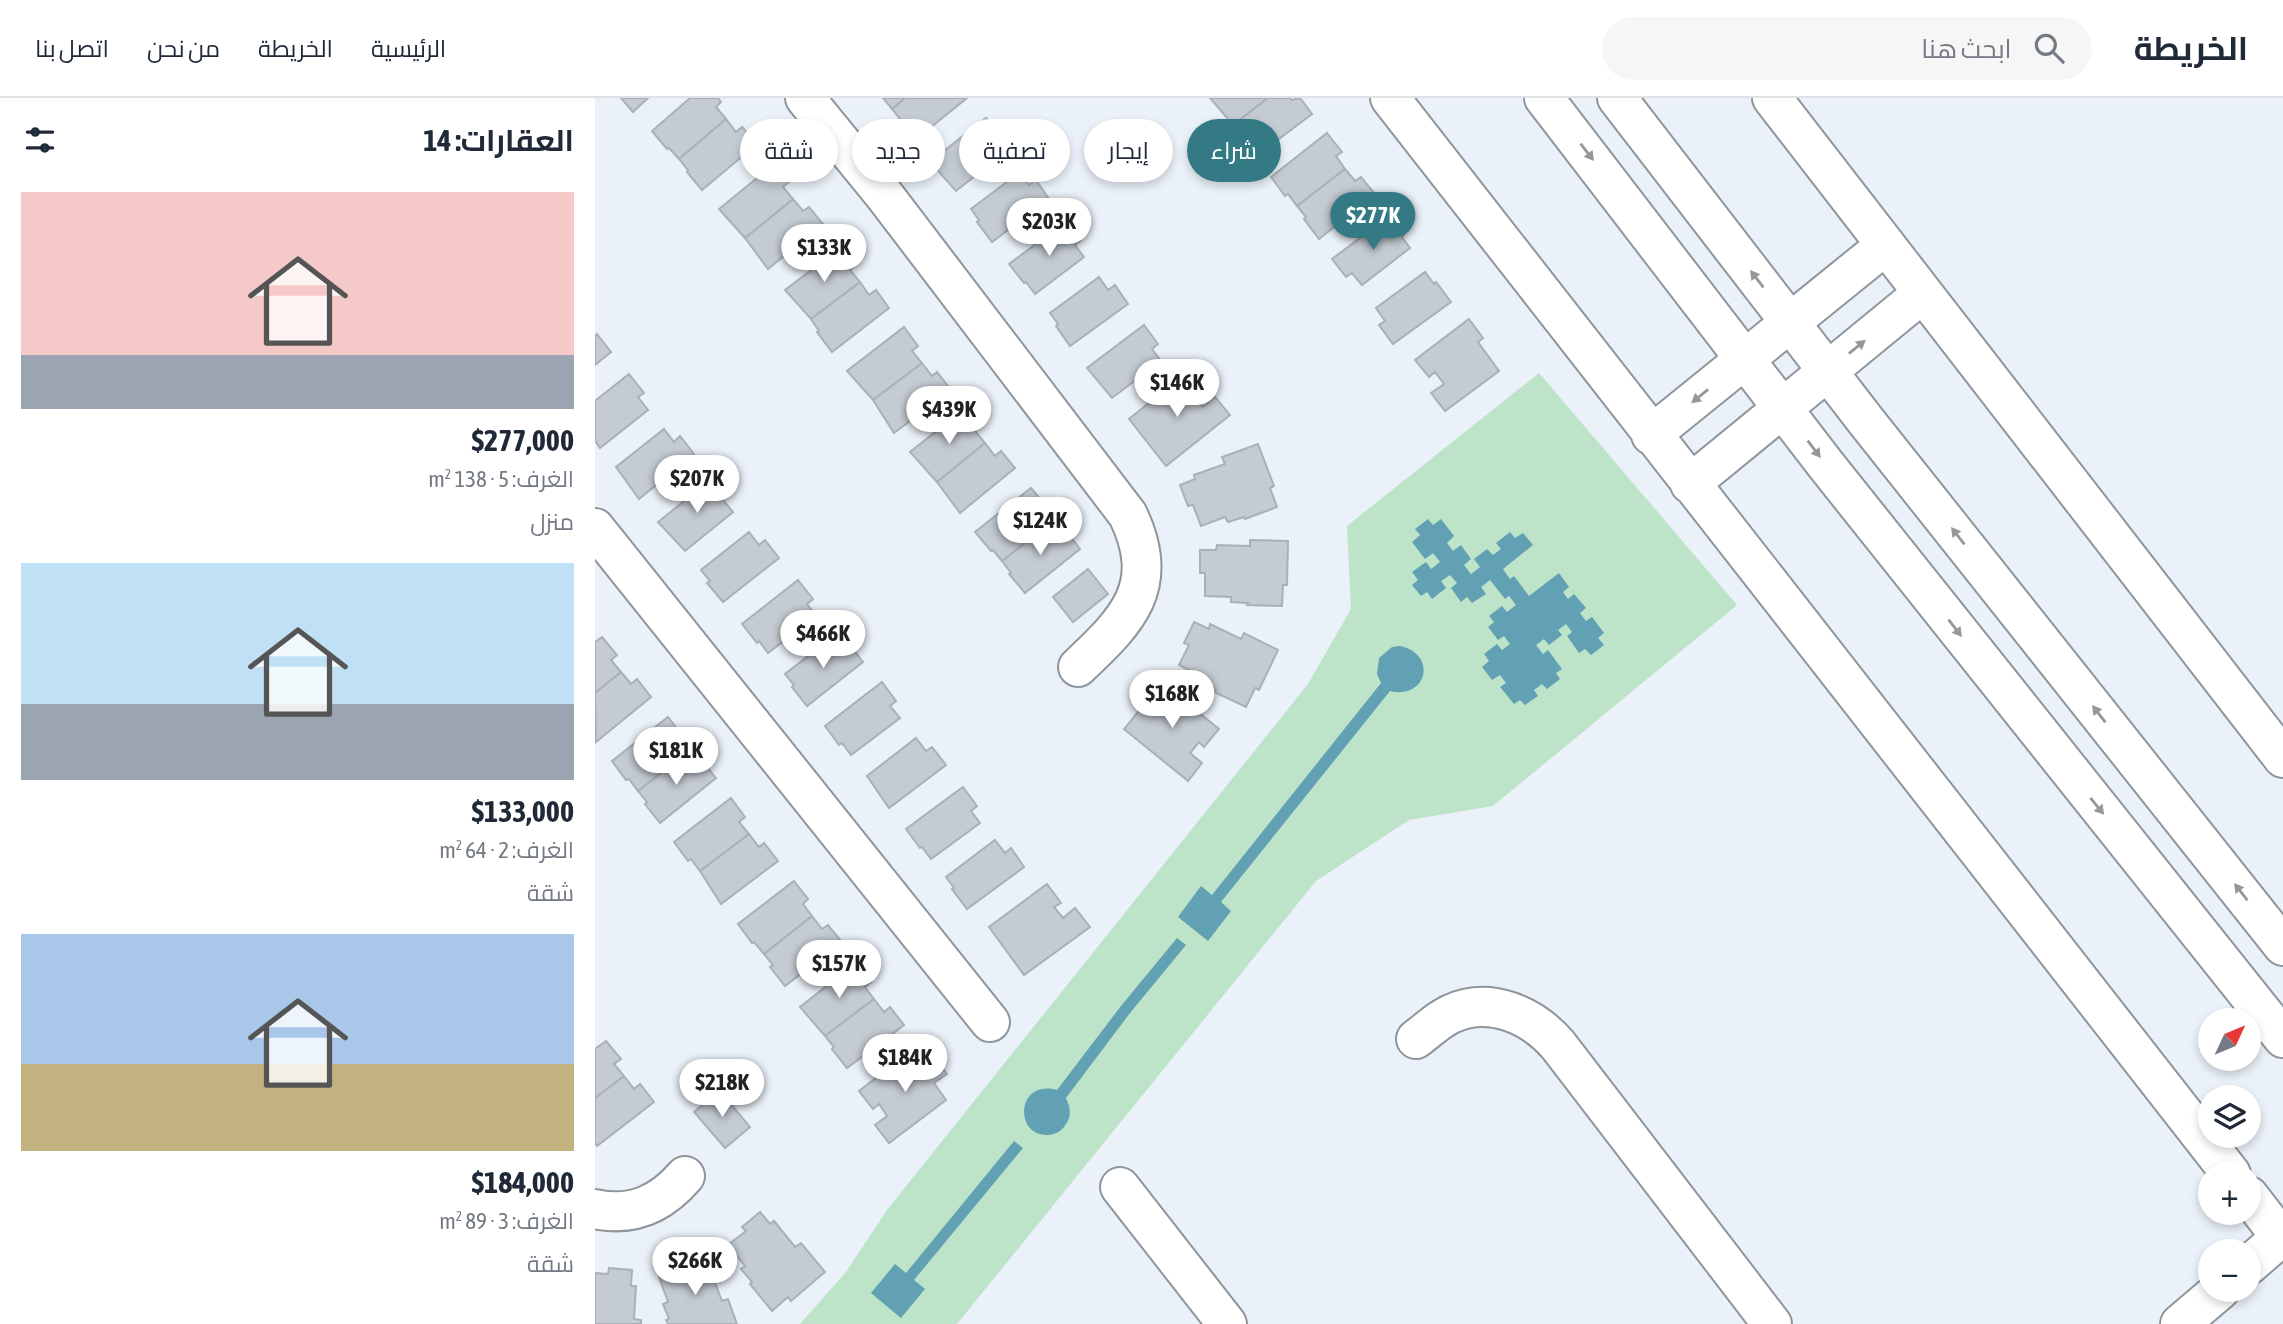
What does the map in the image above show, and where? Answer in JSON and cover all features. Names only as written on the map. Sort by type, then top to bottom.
[{"type":"street","points":[[804,98],[885,196],[1128,515],[1136,531],[1141,556],[1140,584],[1135,600],[1115,632],[1078,667]]},
{"type":"street","points":[[1390,98],[2222,1162]]},
{"type":"street","points":[[1544,98],[1782,408],[2283,1038]]},
{"type":"street","points":[[1616,98],[1828,371],[2283,946]]},
{"type":"street","points":[[1772,98],[2283,758]]},
{"type":"street","points":[[1651,435],[1886,245]]},
{"type":"street","points":[[1690,484],[1923,293]]},
{"type":"street","points":[[595,528],[607,568],[990,1022]]},
{"type":"street","points":[[1416,1039],[1450,1014],[1468,1009],[1486,1007],[1504,1010],[1534,1022],[1558,1045],[1772,1324]]},
{"type":"street","points":[[595,1209],[616,1212],[647,1206],[667,1195],[685,1176]]},
{"type":"street","points":[[1120,1186],[1227,1324]]},
{"type":"street","points":[[2261,1212],[2282,1239],[2261,1256]]},
{"type":"street","points":[[2180,1324],[2206,1302]]},
{"type":"green space","points":[[1539,373],[1737,605],[1493,806],[1409,820],[1316,881],[957,1324],[800,1324],[846,1272],[887,1210],[1308,684],[1351,609],[1347,526]]},
{"type":"water","points":[[1428,519],[1433,525],[1441,519],[1454,536],[1447,543],[1453,551],[1461,545],[1471,559],[1464,565],[1471,574],[1480,567],[1474,559],[1487,549],[1493,555],[1501,549],[1496,543],[1510,532],[1515,538],[1523,533],[1533,545],[1503,569],[1510,579],[1514,576],[1529,596],[1559,573],[1569,587],[1563,592],[1568,599],[1574,594],[1586,608],[1580,613],[1586,621],[1592,617],[1604,633],[1598,638],[1604,645],[1591,655],[1585,649],[1579,653],[1567,636],[1572,632],[1566,624],[1558,630],[1562,635],[1549,645],[1544,639],[1536,645],[1543,654],[1548,650],[1562,669],[1556,673],[1560,679],[1547,689],[1542,684],[1534,690],[1538,696],[1525,705],[1520,700],[1514,704],[1500,687],[1506,683],[1500,675],[1492,680],[1482,667],[1489,661],[1484,654],[1497,644],[1502,650],[1510,644],[1504,636],[1498,640],[1488,627],[1494,622],[1489,616],[1502,606],[1507,612],[1516,605],[1509,596],[1505,599],[1490,580],[1481,587],[1486,594],[1472,603],[1467,597],[1461,602],[1451,588],[1457,583],[1450,575],[1441,581],[1446,588],[1432,599],[1427,592],[1421,596],[1412,585],[1418,580],[1412,572],[1426,562],[1431,569],[1440,562],[1433,553],[1425,559],[1412,542],[1420,535],[1415,529]]},
{"type":"water","points":[[1400,646],[1420,658],[1423,675],[1419,683],[1413,689],[1403,692],[1390,691],[1221,902],[1231,911],[1208,941],[1178,917],[1201,886],[1212,895],[1381,683],[1377,674],[1379,658],[1392,647]]},
{"type":"water","points":[[1177,938],[1186,945],[1066,1098],[1070,1114],[1068,1121],[1060,1131],[1053,1134],[1036,1133],[1025,1118],[1027,1100],[1033,1093],[1043,1089],[1057,1090]]},
{"type":"water","points":[[1014,1141],[1023,1148],[914,1280],[925,1289],[901,1318],[871,1293],[895,1264],[906,1273]]},
{"type":"building","points":[[621,98],[648,98],[633,112]]},
{"type":"building","points":[[690,98],[718,98],[721,102],[716,107],[726,119],[679,159],[652,131]]},
{"type":"building","points":[[883,98],[905,98],[892,109]]},
{"type":"building","points":[[905,98],[967,98],[941,119],[900,119],[892,109]]},
{"type":"building","points":[[1210,98],[1268,98],[1241,119],[1228,119]]},
{"type":"building","points":[[1268,98],[1300,98],[1312,114],[1281,137],[1281,119],[1241,119]]},
{"type":"building","points":[[726,119],[736,132],[740,129],[740,158],[702,190],[679,159]]},
{"type":"building","points":[[1327,133],[1342,152],[1336,156],[1345,169],[1297,206],[1275,182],[1281,182],[1281,169]]},
{"type":"building","points":[[959,139],[959,182],[967,182],[956,191],[945,179],[945,150]]},
{"type":"building","points":[[1345,169],[1355,181],[1361,177],[1375,194],[1319,239],[1297,206]]},
{"type":"building","points":[[752,182],[789,182],[783,187],[793,199],[745,238],[719,209]]},
{"type":"building","points":[[1007,182],[1027,182],[1029,185],[1037,182],[1049,199],[992,242],[971,209]]},
{"type":"building","points":[[793,199],[803,211],[809,207],[823,224],[768,269],[745,238]]},
{"type":"building","points":[[1389,216],[1404,235],[1402,237],[1410,248],[1362,285],[1352,273],[1346,277],[1332,259]]},
{"type":"building","points":[[1067,221],[1081,240],[1075,245],[1084,257],[1035,294],[1009,264]]},
{"type":"building","points":[[842,247],[856,265],[850,270],[860,282],[811,319],[785,290]]},
{"type":"building","points":[[1425,272],[1451,302],[1393,344],[1379,325],[1385,321],[1376,308]]},
{"type":"building","points":[[1099,277],[1108,290],[1115,285],[1128,304],[1070,346],[1050,313]]},
{"type":"building","points":[[860,282],[869,295],[876,290],[889,308],[832,352],[811,319]]},
{"type":"building","points":[[1469,319],[1483,338],[1478,342],[1499,371],[1445,411],[1431,393],[1444,384],[1435,372],[1429,377],[1415,360]]},
{"type":"building","points":[[1144,325],[1158,344],[1152,349],[1161,361],[1112,398],[1087,368]]},
{"type":"building","points":[[904,327],[918,346],[912,351],[922,363],[873,400],[847,371]]},
{"type":"building","points":[[597,334],[611,352],[595,365],[595,336]]},
{"type":"building","points":[[922,363],[932,376],[937,372],[951,390],[894,433],[873,400]]},
{"type":"building","points":[[1186,373],[1201,391],[1195,396],[1203,407],[1215,397],[1230,415],[1166,466],[1129,419]]},
{"type":"building","points":[[629,374],[644,393],[638,397],[648,410],[600,448],[595,441],[595,401]]},
{"type":"building","points":[[966,408],[981,426],[975,431],[985,443],[937,482],[910,452]]},
{"type":"building","points":[[664,429],[674,442],[680,436],[694,454],[639,499],[616,467]]},
{"type":"building","points":[[985,443],[995,456],[1001,451],[1015,468],[960,513],[937,482]]},
{"type":"building","points":[[1258,444],[1274,486],[1270,488],[1277,507],[1245,519],[1244,517],[1228,522],[1225,517],[1201,526],[1193,505],[1188,506],[1180,485],[1195,479],[1194,475],[1225,464],[1222,457]]},
{"type":"building","points":[[714,477],[729,496],[723,500],[733,512],[685,551],[658,522]]},
{"type":"building","points":[[1031,488],[1046,506],[1040,511],[1050,523],[1002,561],[975,532]]},
{"type":"building","points":[[1050,523],[1060,535],[1066,531],[1080,549],[1025,593],[1002,561]]},
{"type":"building","points":[[749,532],[759,545],[765,540],[779,558],[723,602],[707,583],[710,581],[701,570]]},
{"type":"building","points":[[1250,540],[1288,541],[1287,585],[1283,585],[1282,606],[1247,605],[1248,603],[1231,602],[1231,597],[1205,596],[1205,573],[1200,573],[1200,550],[1216,550],[1217,545],[1250,546]]},
{"type":"building","points":[[1088,569],[1108,594],[1073,622],[1053,597]]},
{"type":"building","points":[[798,580],[813,599],[807,604],[816,616],[768,653],[742,624]]},
{"type":"building","points":[[1194,622],[1209,629],[1210,624],[1241,639],[1244,633],[1278,650],[1259,690],[1255,688],[1246,707],[1214,692],[1215,689],[1200,682],[1203,677],[1179,665],[1189,645],[1184,643]]},
{"type":"building","points":[[834,636],[843,649],[849,644],[863,662],[807,706],[785,674]]},
{"type":"building","points":[[602,637],[617,655],[611,660],[621,672],[595,693],[595,642]]},
{"type":"building","points":[[621,672],[631,684],[637,679],[651,697],[596,742],[595,693]]},
{"type":"building","points":[[882,682],[896,701],[890,706],[900,718],[851,755],[842,743],[839,745],[825,726]]},
{"type":"building","points":[[1162,683],[1219,729],[1204,747],[1199,742],[1190,753],[1202,763],[1188,781],[1124,729]]},
{"type":"building","points":[[668,717],[683,736],[677,741],[686,753],[638,791],[612,761]]},
{"type":"building","points":[[916,738],[926,751],[932,747],[946,765],[889,808],[867,776]]},
{"type":"building","points":[[686,753],[696,766],[702,761],[716,778],[660,823],[638,791]]},
{"type":"building","points":[[963,787],[977,806],[971,811],[980,823],[931,859],[906,829]]},
{"type":"building","points":[[731,798],[745,817],[739,822],[749,834],[700,871],[691,859],[688,861],[674,842]]},
{"type":"building","points":[[749,834],[759,847],[764,843],[778,861],[721,904],[700,871]]},
{"type":"building","points":[[995,840],[1005,853],[1011,848],[1024,867],[967,909],[946,877]]},
{"type":"building","points":[[794,881],[808,899],[803,904],[812,916],[764,954],[738,924]]},
{"type":"building","points":[[1047,884],[1061,903],[1054,907],[1063,918],[1075,908],[1090,927],[1024,975],[989,927]]},
{"type":"building","points":[[812,916],[822,929],[828,925],[842,942],[785,986],[770,967],[773,965],[764,954]]},
{"type":"building","points":[[856,963],[871,982],[865,987],[874,999],[825,1036],[800,1007]]},
{"type":"building","points":[[874,999],[884,1012],[890,1007],[904,1025],[847,1068],[825,1036]]},
{"type":"building","points":[[606,1041],[621,1059],[614,1064],[624,1076],[595,1098],[595,1049]]},
{"type":"building","points":[[911,1051],[921,1063],[932,1055],[947,1074],[934,1083],[946,1100],[889,1143],[875,1125],[887,1116],[879,1104],[873,1109],[859,1091]]},
{"type":"building","points":[[624,1076],[634,1089],[640,1084],[654,1102],[597,1146],[595,1098]]},
{"type":"building","points":[[720,1091],[750,1127],[725,1148],[694,1112]]},
{"type":"building","points":[[760,1212],[770,1224],[774,1221],[795,1247],[801,1243],[825,1272],[791,1301],[788,1297],[772,1311],[750,1284],[752,1282],[741,1269],[745,1266],[728,1245],[746,1231],[742,1227]]},
{"type":"building","points":[[701,1256],[706,1271],[710,1270],[722,1301],[728,1299],[737,1324],[668,1324],[666,1320],[669,1319],[663,1304],[668,1302],[659,1277],[680,1269],[678,1264]]},
{"type":"building","points":[[609,1268],[632,1270],[631,1286],[636,1286],[634,1319],[641,1320],[641,1324],[595,1324],[595,1273],[608,1274]]}]
